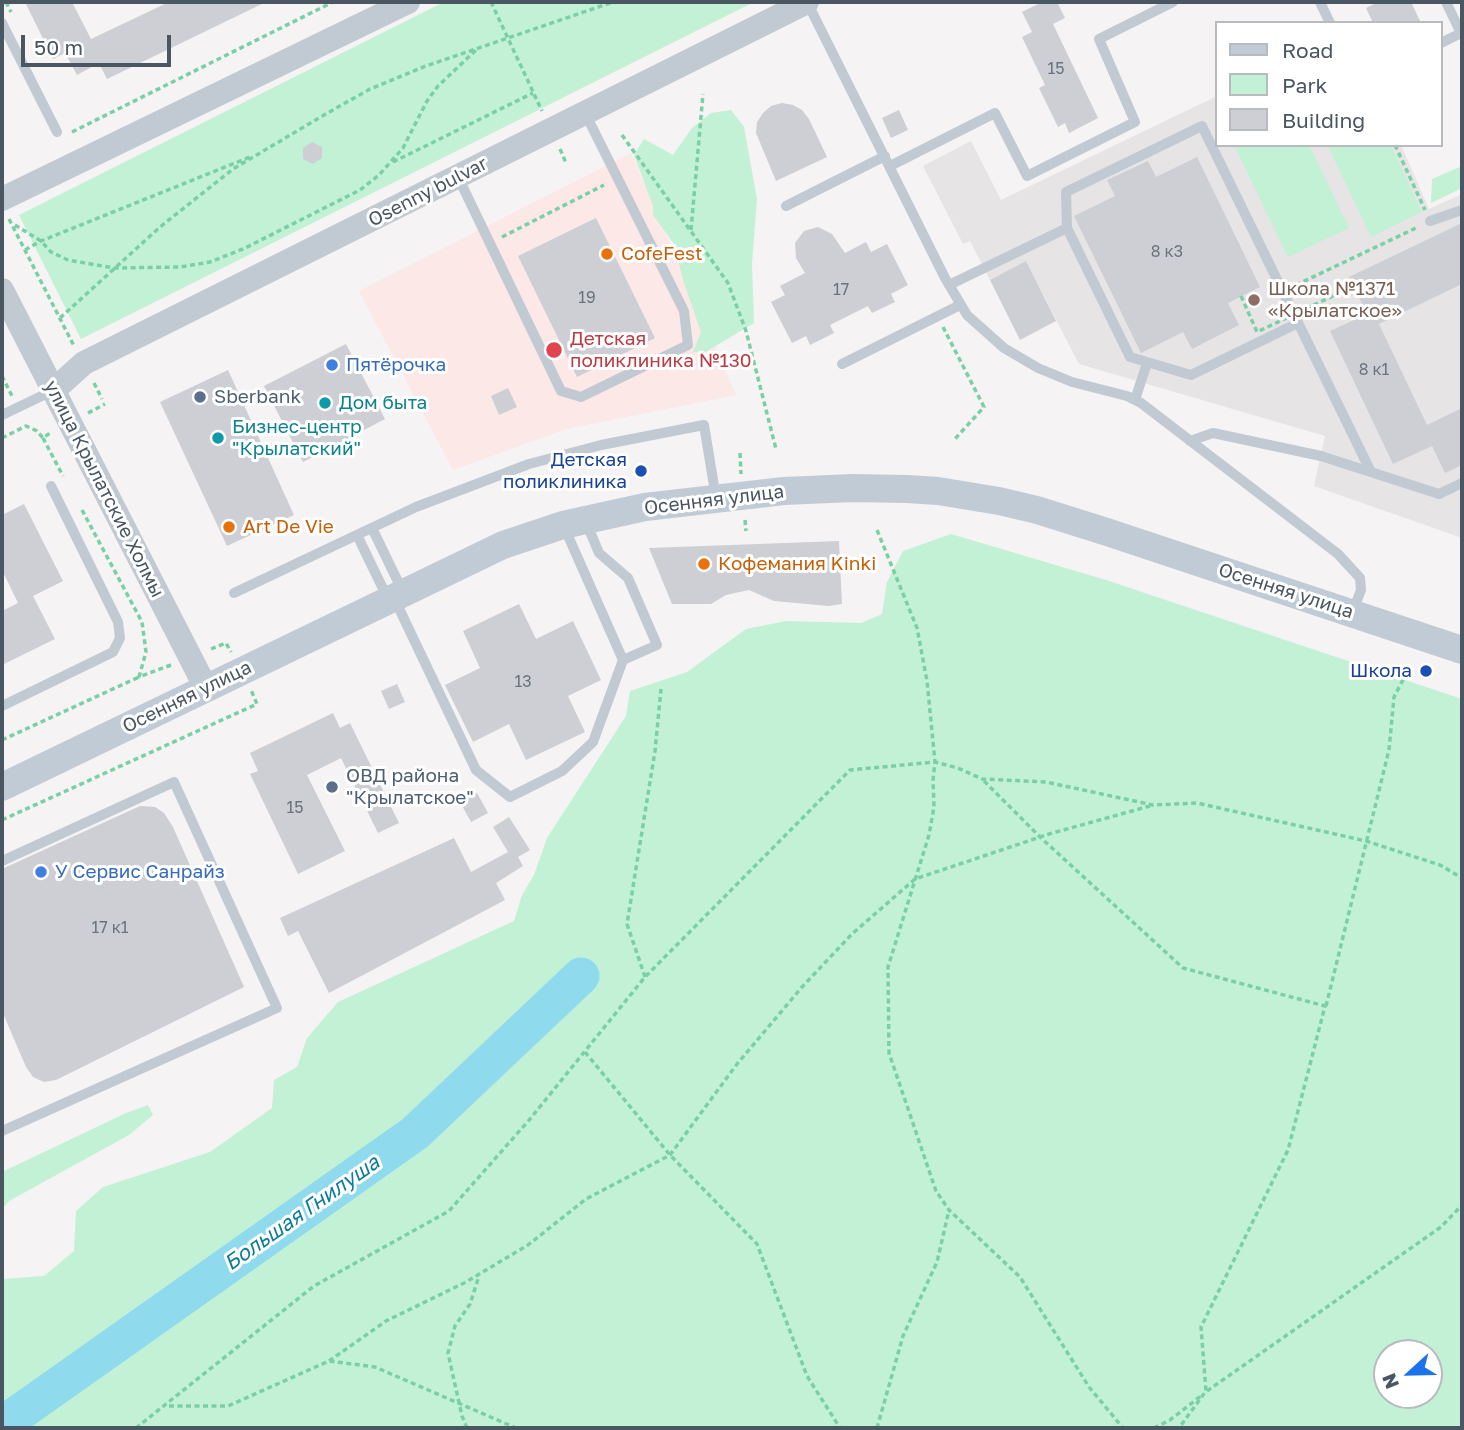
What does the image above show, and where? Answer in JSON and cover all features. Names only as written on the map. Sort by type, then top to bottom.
[{"type":"main road","name":"Осенняя улица","points":[[2,787],[503,545],[574,523],[645,507],[784,491],[917,489],[969,495],[1037,510],[1462,650]]},
{"type":"street","points":[[2,199],[408,2]]},
{"type":"street","name":"Osenny bulvar","points":[[54,390],[84,363],[807,2]]},
{"type":"street","name":"улица Крылатские Холмы","points":[[2,290],[206,688]]},
{"type":"lane","points":[[807,2],[949,285],[967,315],[1004,348],[1038,368],[1072,382],[1135,400],[1338,554],[1360,578],[1361,590],[1352,613]]},
{"type":"lane","points":[[786,206],[995,113],[1027,176],[1135,122],[1099,39],[1173,2]]},
{"type":"lane","points":[[1320,2],[1329,21]]},
{"type":"lane","points":[[1443,42],[1461,33],[1446,2]]},
{"type":"lane","points":[[2,23],[57,132]]},
{"type":"lane","points":[[457,177],[561,391],[581,397],[688,345],[684,311],[585,113]]},
{"type":"lane","points":[[1298,323],[1191,375],[1130,357],[1067,228],[1066,192],[1202,126],[1370,470]]},
{"type":"lane","points":[[1430,221],[1462,210]]},
{"type":"lane","points":[[949,285],[1067,228]]},
{"type":"lane","points":[[842,364],[960,305]]},
{"type":"lane","points":[[1135,400],[1147,363]]},
{"type":"lane","points":[[2,415],[54,390]]},
{"type":"lane","points":[[234,593],[416,507],[529,464],[601,445],[704,425],[716,498]]},
{"type":"lane","points":[[1190,441],[1213,433],[1321,456],[1440,494],[1462,483]]},
{"type":"lane","points":[[2,706],[113,652],[120,638],[118,622],[51,486]]},
{"type":"lane","points":[[372,528],[395,596],[476,770],[510,797],[562,771],[593,742],[623,660],[574,523]]},
{"type":"lane","points":[[574,523],[599,553],[628,578],[657,645],[623,660]]},
{"type":"lane","points":[[357,535],[395,596]]},
{"type":"lane","points":[[2,861],[174,782],[277,1008],[2,1131]]},
{"type":"path","points":[[57,132],[71,132],[333,2]]},
{"type":"path","points":[[491,2],[566,163]]},
{"type":"path","points":[[60,318],[160,227],[233,170],[370,89],[478,47],[613,2]]},
{"type":"path","points":[[102,399],[15,226],[41,241],[51,252],[68,260],[114,268],[180,267],[210,261],[243,249],[360,190],[391,163],[403,148],[427,101],[438,86],[478,47]]},
{"type":"path","points":[[391,163],[533,92]]},
{"type":"path","points":[[691,233],[703,94]]},
{"type":"path","points":[[622,135],[728,282],[746,331],[776,449]]},
{"type":"path","points":[[1282,292],[1430,221],[1396,147]]},
{"type":"path","points":[[25,250],[41,241],[263,152]]},
{"type":"path","points":[[490,243],[618,178]]},
{"type":"path","points":[[1241,296],[1257,332],[1354,286]]},
{"type":"path","points":[[951,342],[984,407],[954,440]]},
{"type":"path","points":[[877,530],[917,628],[927,681],[935,762],[934,807],[888,967],[889,1053],[936,1191],[949,1210],[1020,1277],[1089,1387],[1123,1428]]},
{"type":"path","points":[[1179,1428],[1206,1391],[1201,1327],[1288,1150],[1389,750],[1394,697],[1405,676]]},
{"type":"path","points":[[2,740],[139,677]]},
{"type":"path","points":[[645,977],[627,924],[661,690]]},
{"type":"path","points":[[2,820],[257,704]]},
{"type":"path","points":[[136,1428],[167,1406],[314,1286],[449,1211],[530,1119],[645,977],[850,770],[935,762],[958,768],[982,779],[1040,837],[1183,968],[1325,1006]]},
{"type":"path","points":[[982,779],[1046,782],[1153,805]]},
{"type":"path","points":[[167,1406],[228,1406],[328,1361],[386,1321],[480,1274],[528,1245],[586,1199],[670,1155],[737,1064],[802,987],[852,934],[915,879],[1040,837],[1153,805],[1198,803],[1366,841],[1440,865],[1462,877]]},
{"type":"path","points":[[585,1052],[670,1155],[757,1244],[807,1376],[840,1428]]},
{"type":"path","points":[[1154,1428],[1170,1420],[1206,1391],[1430,1235],[1462,1205]]},
{"type":"path","points":[[877,1428],[903,1336],[937,1262],[949,1210]]},
{"type":"path","points":[[467,1428],[447,1353],[455,1325],[470,1304],[480,1274]]},
{"type":"path","points":[[328,1361],[375,1367],[516,1428]]},
{"type":"shaded area","name":"Школа №1371 «Крылатское»","points":[[1216,96],[1216,147],[1402,147],[1429,209],[1462,194],[1462,538],[1314,486],[1325,436],[1079,364],[1026,262],[990,280],[970,241],[963,244],[923,166],[971,141],[1001,200]]},
{"type":"shaded area","name":"Детская поликлиника №130","points":[[631,153],[736,395],[566,429],[453,470],[359,291]]},
{"type":"green space","points":[[444,2],[754,2],[81,339],[19,215]]},
{"type":"green space","points":[[731,110],[744,127],[757,199],[752,263],[754,323],[704,353],[693,352],[701,332],[674,244],[653,215],[653,206],[634,155],[644,139],[673,155],[692,128],[711,113]]},
{"type":"green space","points":[[1235,147],[1310,147],[1349,228],[1288,257]]},
{"type":"green space","points":[[1392,147],[1422,212],[1371,237],[1329,148]]},
{"type":"green space","points":[[1462,166],[1462,188],[1431,203],[1432,179]]},
{"type":"green space","points":[[951,534],[1106,580],[1462,699],[1462,1428],[2,1428],[2,1279],[44,1276],[74,1251],[76,1211],[103,1187],[210,1152],[272,1108],[274,1080],[297,1067],[307,1038],[338,1002],[514,921],[522,895],[534,875],[547,838],[626,716],[630,691],[687,672],[746,629],[786,621],[861,623],[882,614],[887,582],[903,551]]},
{"type":"green space","points":[[148,1105],[153,1115],[129,1135],[9,1201],[2,1209],[2,1172]]},
{"type":"building","points":[[25,2],[72,2],[91,39],[169,2],[266,2],[107,79],[99,63],[77,75],[65,53],[53,59]]},
{"type":"building","points":[[1042,2],[1057,2],[1065,18],[1053,24],[1098,118],[1069,133],[1065,123],[1058,127],[1039,88],[1045,85],[1022,37],[1032,32],[1022,12]]},
{"type":"building","points":[[1378,2],[1411,2],[1420,21],[1372,21],[1366,8]]},
{"type":"building","points":[[782,103],[802,110],[827,157],[776,181],[756,133],[757,122],[763,113],[771,106]]},
{"type":"building","points":[[899,110],[908,130],[891,138],[882,118]]},
{"type":"building","points":[[312,142],[322,147],[322,158],[313,164],[303,159],[303,148]]},
{"type":"building","points":[[1197,157],[1260,287],[1228,303],[1239,325],[1192,349],[1183,332],[1141,353],[1074,216],[1115,196],[1107,180],[1148,161],[1156,177]]},
{"type":"building","points":[[596,218],[655,338],[577,377],[518,256]]},
{"type":"building","points":[[1462,223],[1462,284],[1379,324],[1427,425],[1462,408],[1462,465],[1445,473],[1432,446],[1393,464],[1330,331],[1367,314],[1349,277]]},
{"type":"building","points":[[818,227],[832,234],[845,253],[866,242],[871,252],[887,244],[908,285],[891,294],[895,302],[872,313],[868,306],[830,325],[834,333],[810,345],[806,336],[792,343],[771,302],[785,295],[780,286],[805,273],[796,258],[795,243],[804,231]]},
{"type":"building","points":[[1026,261],[1056,321],[1020,340],[990,280]]},
{"type":"building","name":"Дом быта","points":[[346,344],[385,419],[303,462],[264,386]]},
{"type":"building","name":"Бизнес-центр \"Крылатский\"","points":[[228,370],[294,515],[227,546],[160,402]]},
{"type":"building","points":[[508,388],[517,407],[499,415],[491,396]]},
{"type":"building","points":[[24,504],[63,581],[33,596],[55,639],[2,665],[2,611],[18,603],[2,570],[2,515]]},
{"type":"building","points":[[839,541],[842,604],[829,606],[774,601],[749,590],[726,595],[711,604],[672,604],[649,548]]},
{"type":"building","points":[[519,604],[536,639],[573,621],[601,680],[568,696],[585,732],[526,760],[509,724],[473,742],[445,685],[480,668],[463,631]]},
{"type":"building","points":[[397,684],[405,702],[389,709],[381,691]]},
{"type":"building","points":[[333,713],[340,728],[350,723],[399,823],[378,833],[341,758],[307,775],[345,851],[298,874],[250,774],[258,771],[250,753]]},
{"type":"building","points":[[477,793],[488,813],[471,822],[460,802]]},
{"type":"building","points":[[140,806],[155,807],[164,813],[173,827],[244,987],[56,1080],[44,1082],[33,1077],[26,1067],[2,1011],[2,869]]},
{"type":"building","points":[[509,817],[530,850],[518,857],[523,866],[496,883],[505,900],[329,993],[298,931],[288,936],[280,918],[454,838],[471,872],[508,852],[493,827]]},
{"type":"waterway","name":"Большая Гнилуша","points":[[2,1425],[415,1133],[581,976]]},
{"type":"place","name":"CofeFest","points":[[607,254]]},
{"type":"place","name":"Школа №1371 «Крылатское»","points":[[1254,300]]},
{"type":"place","name":"Детская поликлиника №130","points":[[554,350]]},
{"type":"place","name":"Пятёрочка","points":[[332,365]]},
{"type":"place","name":"Sberbank","points":[[200,397]]},
{"type":"place","name":"Дом быта","points":[[325,403]]},
{"type":"place","name":"Бизнес-центр \"Крылатский\"","points":[[218,438]]},
{"type":"place","name":"Детская поликлиника","points":[[641,471]]},
{"type":"place","name":"Art De Vie","points":[[229,527]]},
{"type":"place","name":"Кофемания Kinki","points":[[704,564]]},
{"type":"place","name":"Школа","points":[[1426,671]]},
{"type":"place","name":"ОВД района \"Крылатское\"","points":[[332,787]]},
{"type":"place","name":"У Сервис Санрайз","points":[[41,872]]}]
